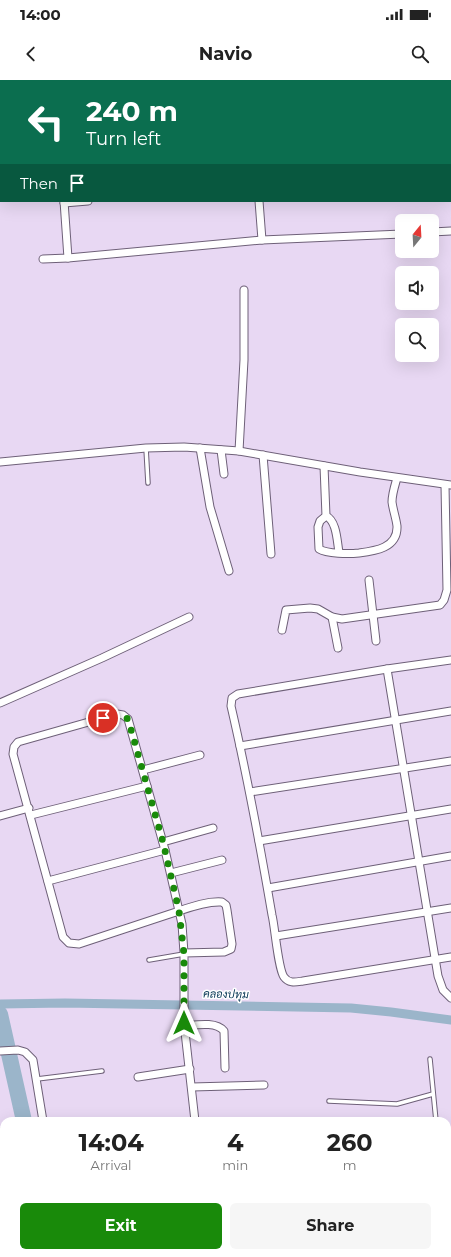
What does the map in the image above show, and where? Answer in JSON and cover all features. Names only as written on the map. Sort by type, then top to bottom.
[{"type":"street","points":[[64,202],[68,258]]},
{"type":"street","points":[[259,202],[262,240]]},
{"type":"street","points":[[439,232],[451,231]]},
{"type":"street","points":[[43,259],[262,240],[395,234]]},
{"type":"street","points":[[239,451],[244,360],[244,290]]},
{"type":"street","points":[[0,462],[146,448],[200,448],[239,451],[397,478],[448,485],[447,590],[444,600],[440,605],[342,619],[332,617],[318,609],[290,609],[286,610],[282,630]]},
{"type":"street","points":[[200,448],[210,507],[229,571]]},
{"type":"street","points":[[221,450],[224,474]]},
{"type":"street","points":[[263,455],[270,554]]},
{"type":"street","points":[[324,466],[326,516],[333,523],[339,552]]},
{"type":"street","points":[[326,516],[320,521],[318,527],[319,549],[325,552],[354,553],[379,550],[388,545],[395,537],[397,528],[392,499],[397,478]]},
{"type":"street","points":[[369,580],[376,641]]},
{"type":"street","points":[[0,703],[102,658],[188,617]]},
{"type":"street","points":[[332,617],[338,648]]},
{"type":"street","points":[[451,660],[387,669],[238,694],[232,698],[231,706],[250,792],[268,888],[280,970],[284,978],[291,982],[451,957]]},
{"type":"street","points":[[387,669],[438,976],[443,990],[451,998]]},
{"type":"street","points":[[240,746],[451,711]]},
{"type":"street","points":[[184,954],[224,952],[231,949],[232,944],[226,905],[222,902],[210,902],[179,911],[78,944],[69,943],[63,937],[13,754],[14,747],[18,742],[117,714],[128,719],[163,842],[179,911],[184,954],[184,1024],[195,1117]]},
{"type":"street","points":[[143,770],[200,755]]},
{"type":"street","points":[[250,792],[451,761]]},
{"type":"street","points":[[0,816],[30,812],[147,786]]},
{"type":"street","points":[[259,841],[451,809]]},
{"type":"street","points":[[163,842],[213,828]]},
{"type":"street","points":[[48,881],[165,850]]},
{"type":"street","points":[[268,888],[451,856]]},
{"type":"street","points":[[171,873],[222,860]]},
{"type":"street","points":[[276,936],[451,908]]},
{"type":"street","points":[[184,1024],[215,1025],[222,1028],[224,1031],[225,1068]]},
{"type":"street","points":[[0,1051],[18,1050],[25,1052],[33,1060],[42,1117]]},
{"type":"street","points":[[138,1076],[190,1069]]},
{"type":"street","points":[[192,1087],[264,1085]]},
{"type":"lane","points":[[146,448],[148,483]]},
{"type":"lane","points":[[149,960],[184,954]]},
{"type":"lane","points":[[430,1059],[436,1117]]},
{"type":"lane","points":[[37,1079],[102,1071]]},
{"type":"lane","points":[[329,1101],[398,1104],[433,1094]]},
{"type":"waterway","name":"คลองปทุม","points":[[0,1004],[65,1003],[351,1008],[451,1020]]},
{"type":"waterway","points":[[0,1014],[23,1117]]},
{"type":"route","points":[[103,718],[117,714],[128,719],[165,850],[182,924],[184,954],[184,1023]]}]
